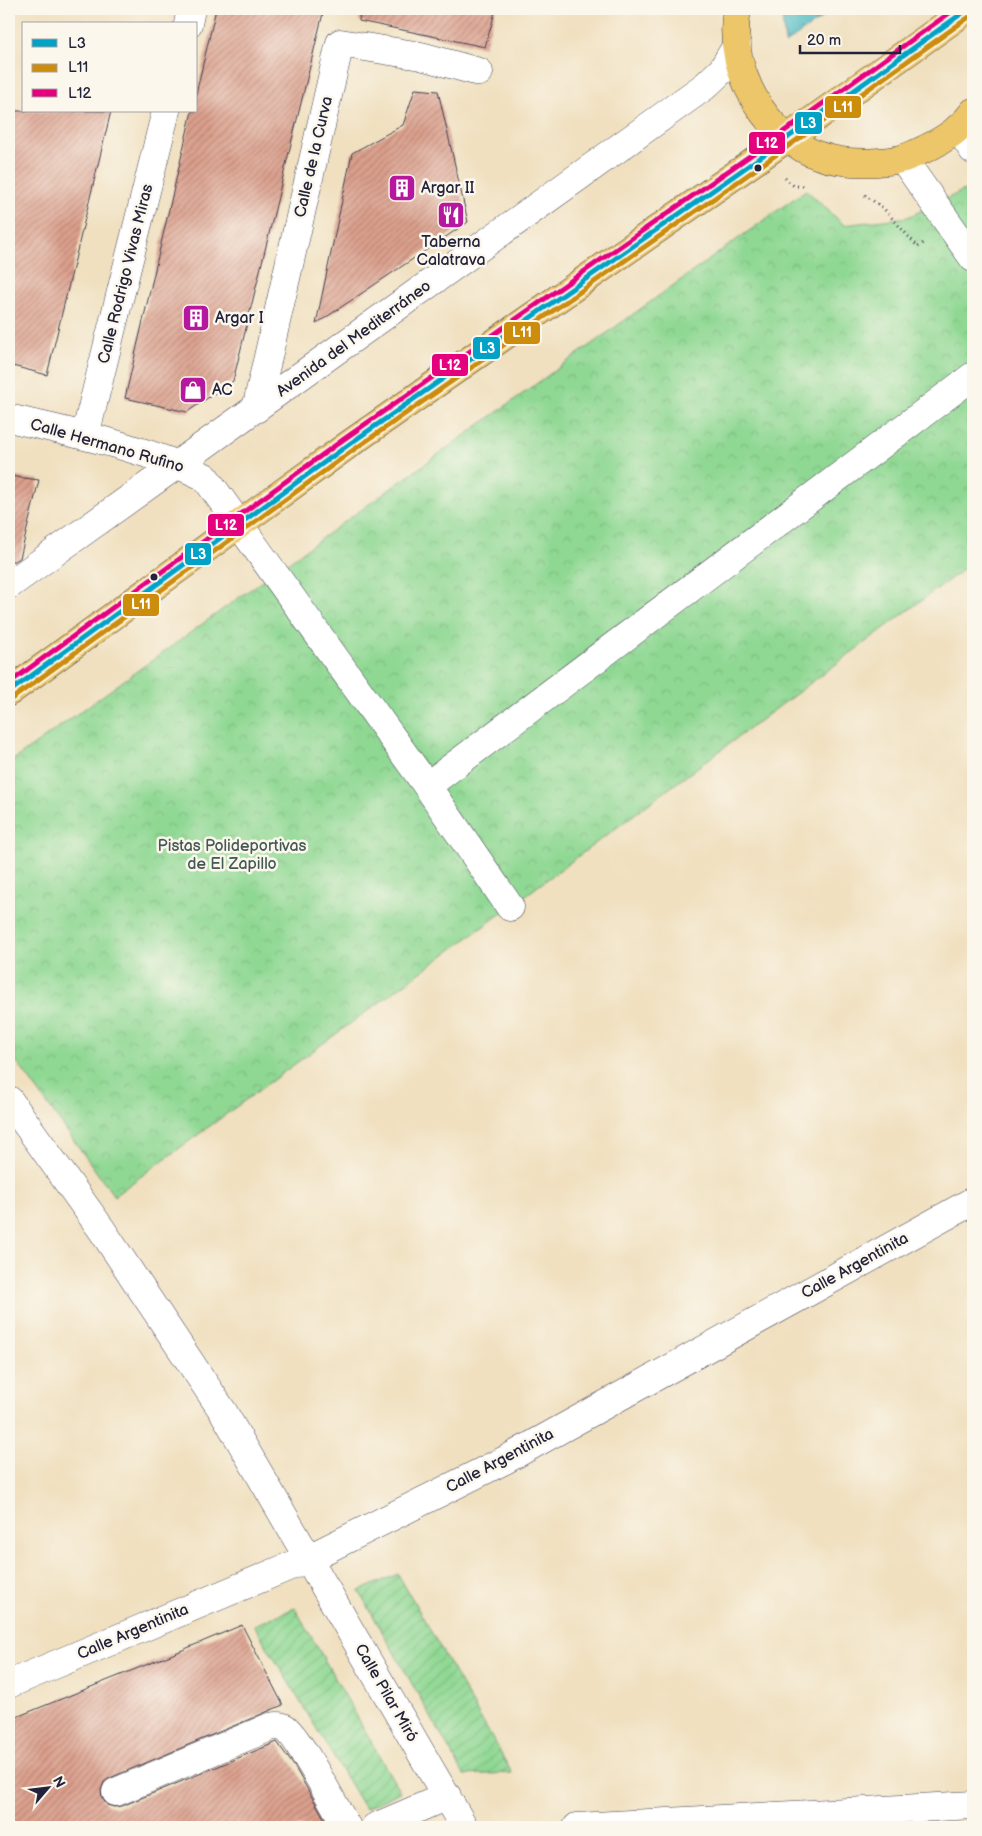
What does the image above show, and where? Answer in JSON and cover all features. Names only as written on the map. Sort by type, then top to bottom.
[{"type":"main road","points":[[737,9],[735,21],[737,45],[742,72],[750,92],[773,124],[786,138],[805,150],[828,158],[863,163],[903,159],[968,130]]},
{"type":"main road","points":[[9,692],[356,439],[755,161],[968,9]]},
{"type":"street","points":[[188,22],[191,9]]},
{"type":"street","name":"Calle de la Curva","points":[[256,409],[340,43],[421,56],[479,72]]},
{"type":"street","name":"Avenida del Mediterráneo","points":[[9,586],[705,86],[722,70],[737,45]]},
{"type":"street","name":"Calle Rodrigo Vivas Miras","points":[[85,436],[166,112]]},
{"type":"street","points":[[903,159],[973,258]]},
{"type":"street","points":[[427,786],[973,376]]},
{"type":"street","name":"Calle Hermano Rufino","points":[[9,418],[85,436],[178,464],[205,477],[427,786],[510,907]]},
{"type":"street","name":"Calle Pilar Miró","points":[[9,1100],[102,1230],[224,1413],[464,1827]]},
{"type":"street","name":"Calle Argentinita","points":[[9,1684],[307,1559],[505,1460],[973,1201]]},
{"type":"street","points":[[116,1792],[276,1725],[286,1728],[297,1741],[346,1827]]},
{"type":"street","points":[[375,1827],[447,1796]]},
{"type":"street","points":[[577,1827],[973,1805]]},
{"type":"path","points":[[789,181],[797,188],[812,186]]},
{"type":"path","points":[[862,194],[868,196],[882,208],[918,247]]},
{"type":"green space","name":"Pistas Polideportivas de El Zapillo","points":[[973,183],[973,562],[510,907],[114,1196],[9,1051],[9,763],[806,190],[844,225],[908,217],[967,189]]},
{"type":"green space","points":[[398,1574],[512,1773],[464,1775],[359,1591]]},
{"type":"green space","points":[[295,1608],[400,1792],[365,1809],[254,1625]]},
{"type":"water","points":[[784,9],[834,9],[785,44],[782,18]]},
{"type":"building","points":[[216,9],[324,9],[233,381],[187,412],[125,398],[192,112],[198,112],[198,86]]},
{"type":"building","points":[[360,9],[496,9],[485,47],[359,21]]},
{"type":"building","name":"Argar II","points":[[415,89],[438,91],[468,222],[316,324],[352,153],[403,125]]},
{"type":"building","points":[[15,111],[111,112],[47,375],[9,365],[9,136]]},
{"type":"building","points":[[9,476],[39,480],[20,558],[15,561],[9,561]]},
{"type":"building","points":[[242,1625],[283,1705],[110,1778],[104,1782],[101,1790],[102,1798],[107,1805],[114,1807],[122,1806],[277,1742],[294,1766],[327,1823],[316,1827],[9,1827],[9,1720]]},
{"type":"transit line","name":"L12","points":[[9,683],[344,439],[751,155],[955,9]]},
{"type":"transit line","name":"L3","points":[[9,692],[348,445],[755,161],[968,9]]},
{"type":"transit line","name":"L11","points":[[13,698],[352,451],[759,167],[972,15]]},
{"type":"place","name":"Argar II","points":[[402,188]]},
{"type":"place","name":"Taberna Calatrava","points":[[451,215]]},
{"type":"place","name":"Argar I","points":[[196,318]]},
{"type":"place","name":"AC","points":[[193,390]]}]
